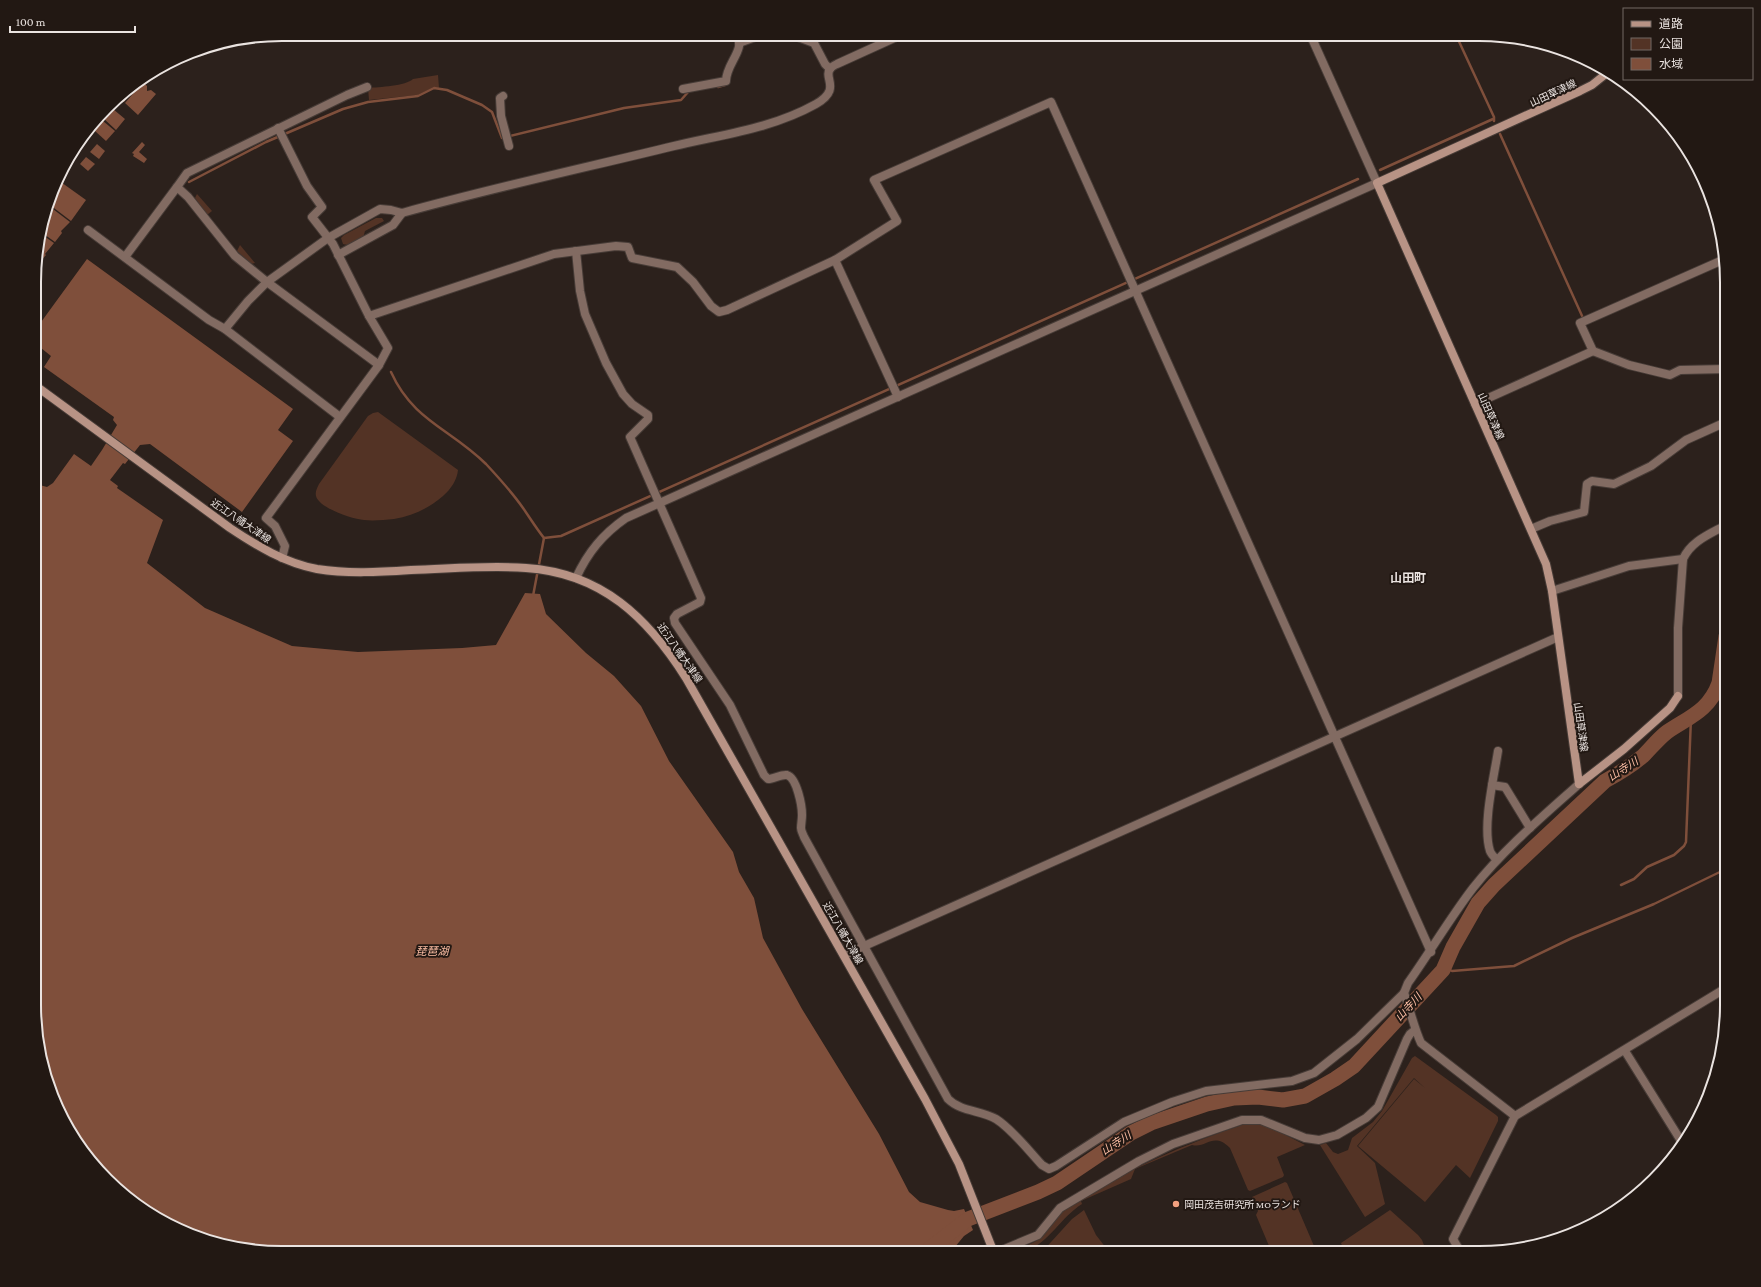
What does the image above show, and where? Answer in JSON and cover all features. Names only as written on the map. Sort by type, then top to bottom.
[{"type":"main road","name":"山田草津線","points":[[1579,784],[1552,591],[1546,564],[1377,184],[1580,92],[1604,76]]},
{"type":"main road","name":"近江八幡大津線","points":[[41,390],[247,540],[282,558],[318,569],[348,572],[489,567],[533,568],[576,578],[599,588],[628,608],[649,627],[675,660],[708,714],[940,1126],[975,1202],[992,1246]]},
{"type":"main road","points":[[1579,784],[1624,749],[1670,708],[1678,696]]},
{"type":"street","points":[[683,89],[726,81],[728,70],[739,47],[738,41]]},
{"type":"street","points":[[809,41],[814,43],[824,64],[830,69]]},
{"type":"street","points":[[225,329],[248,301],[267,282],[328,238],[380,209],[402,213],[582,167],[774,123],[821,101],[830,91],[831,86],[828,73],[830,69],[837,64],[888,41]]},
{"type":"street","points":[[576,578],[588,555],[606,533],[626,518],[659,504],[895,390],[1136,291],[1377,184],[1313,41]]},
{"type":"street","points":[[125,257],[187,173],[347,95],[367,87]]},
{"type":"street","points":[[503,96],[500,98],[500,116],[509,146]]},
{"type":"street","points":[[369,316],[554,254],[616,246],[628,247],[632,258],[677,266],[693,282],[711,306],[719,312],[835,260],[898,221],[874,180],[1051,102],[1431,952]]},
{"type":"street","points":[[278,128],[308,186],[322,207],[312,217],[328,238],[338,255],[369,316],[388,348],[379,365],[266,518],[275,526],[285,546],[282,558]]},
{"type":"street","points":[[177,187],[188,197],[235,256],[267,282],[379,365]]},
{"type":"street","points":[[338,255],[393,225],[402,213]]},
{"type":"street","points":[[88,230],[210,320],[225,329],[340,417]]},
{"type":"street","points":[[576,251],[580,291],[585,314],[606,362],[623,394],[632,404],[648,415],[648,419],[630,437],[701,598],[700,602],[677,614],[674,618],[675,623],[730,705],[764,775],[768,780],[782,776],[792,778],[796,787],[802,814],[801,829],[948,1099],[952,1103],[964,1109],[998,1120],[1042,1165],[1049,1169],[1124,1122],[1172,1102],[1206,1091],[1292,1081],[1314,1073],[1357,1039],[1405,996]]},
{"type":"street","points":[[835,260],[895,390]]},
{"type":"street","points":[[1719,261],[1580,324],[1593,351],[1629,365],[1670,374],[1680,370],[1720,369]]},
{"type":"street","points":[[1475,404],[1593,351]]},
{"type":"street","points":[[1531,529],[1550,521],[1584,512],[1587,484],[1589,482],[1592,481],[1614,484],[1651,466],[1686,440],[1720,425]]},
{"type":"street","points":[[1678,696],[1678,628],[1683,559],[1691,546],[1720,528]]},
{"type":"street","points":[[1552,591],[1629,566],[1683,559]]},
{"type":"street","points":[[844,955],[1558,637]]},
{"type":"street","points":[[1497,860],[1490,851],[1487,827],[1498,751]]},
{"type":"street","points":[[1515,1116],[1421,1043],[1415,1030],[1413,1017],[1405,996],[1408,983],[1431,952],[1473,889],[1497,860],[1579,784]]},
{"type":"street","points":[[1492,785],[1505,787],[1530,828]]},
{"type":"street","points":[[1457,1246],[1453,1239],[1515,1116],[1720,992]]},
{"type":"street","points":[[1012,1246],[1038,1235],[1060,1208],[1139,1161],[1187,1140],[1242,1120],[1261,1120],[1305,1138],[1319,1140],[1337,1135],[1366,1118],[1378,1106],[1407,1039],[1415,1030]]},
{"type":"street","points":[[1625,1050],[1679,1138]]},
{"type":"green space","points":[[438,75],[439,88],[434,87],[418,95],[369,100],[368,88],[399,85],[413,79]]},
{"type":"green space","points":[[197,194],[212,211],[207,215],[195,198]]},
{"type":"green space","points":[[376,218],[382,218],[384,221],[365,231],[363,238],[356,242],[348,245],[343,244],[341,238],[344,235]]},
{"type":"green space","points":[[240,245],[255,263],[251,264],[237,251]]},
{"type":"green space","points":[[378,412],[458,470],[453,484],[446,493],[432,504],[408,516],[394,519],[359,519],[329,509],[318,500],[316,496],[319,484],[368,416]]},
{"type":"green space","points":[[1415,1056],[1496,1115],[1498,1117],[1498,1121],[1470,1178],[1456,1165],[1425,1202],[1358,1146],[1414,1079],[1425,1088],[1414,1078],[1357,1146],[1375,1163],[1385,1204],[1365,1217],[1320,1145],[1326,1143],[1333,1152],[1338,1154],[1348,1150],[1352,1138],[1373,1122],[1382,1111],[1412,1058]]},
{"type":"green space","points":[[1245,1124],[1266,1125],[1305,1145],[1277,1157],[1284,1175],[1283,1177],[1250,1191],[1248,1190],[1230,1148],[1224,1143],[1214,1141],[1197,1146],[1192,1145],[1135,1169],[1131,1179],[1081,1201],[1082,1204],[1042,1242],[1036,1246],[1025,1246],[1033,1243],[1043,1236],[1062,1212],[1100,1188],[1140,1166],[1202,1140]]},
{"type":"green space","points":[[1285,1182],[1287,1183],[1314,1246],[1269,1246],[1256,1215],[1258,1211],[1252,1197]]},
{"type":"green space","points":[[1084,1210],[1096,1235],[1105,1246],[1047,1246],[1072,1219]]},
{"type":"green space","points":[[1390,1210],[1418,1235],[1424,1246],[1342,1246],[1341,1243]]},
{"type":"water","points":[[145,84],[147,86],[147,91],[151,90],[156,94],[138,115],[125,103],[136,91]]},
{"type":"water","points":[[114,110],[125,119],[116,130],[105,119]]},
{"type":"water","points":[[103,121],[115,131],[106,141],[95,131]]},
{"type":"water","points":[[142,142],[145,145],[139,152],[147,159],[144,163],[133,156],[134,154],[132,153]]},
{"type":"water","points":[[97,144],[105,151],[99,159],[90,152]]},
{"type":"water","points":[[86,157],[95,164],[88,171],[80,164]]},
{"type":"water","points":[[62,183],[86,200],[71,221],[53,207]]},
{"type":"water","points":[[53,209],[70,222],[61,231],[62,233],[55,242],[46,236]]},
{"type":"water","points":[[46,237],[54,243],[45,254],[46,255],[42,259]]},
{"type":"water","name":"琵琶湖","points":[[87,259],[293,409],[278,430],[293,441],[242,512],[150,444],[140,445],[110,480],[118,486],[117,488],[163,520],[147,563],[205,608],[292,646],[358,652],[462,648],[496,645],[525,593],[540,594],[546,614],[586,653],[614,676],[641,706],[669,761],[733,852],[739,872],[754,898],[763,938],[802,1009],[879,1134],[909,1192],[920,1202],[954,1211],[964,1209],[973,1230],[964,1236],[956,1246],[282,1246],[251,1244],[235,1241],[220,1238],[190,1228],[161,1214],[123,1186],[91,1152],[73,1126],[59,1097],[49,1067],[46,1052],[43,1036],[41,1005],[41,485],[47,487],[53,483],[74,454],[91,466],[117,425],[113,420],[114,417],[44,367],[51,356],[41,348],[41,322]]},
{"type":"waterway","points":[[1459,41],[1494,117],[1494,121]]},
{"type":"waterway","points":[[718,87],[725,85],[726,82]]},
{"type":"waterway","points":[[189,182],[266,142],[343,109],[368,102],[418,96],[434,88],[447,90],[482,105],[492,112],[502,138],[624,108],[681,100],[689,91]]},
{"type":"waterway","points":[[1380,170],[1493,119]]},
{"type":"waterway","points":[[1500,134],[1583,318]]},
{"type":"waterway","points":[[544,538],[561,536],[1358,179]]},
{"type":"waterway","points":[[391,372],[400,389],[421,413],[473,452],[491,469],[514,496],[544,538]]},
{"type":"waterway","points":[[533,596],[544,538]]},
{"type":"waterway","name":"山寺川","points":[[933,1246],[968,1219],[1038,1192],[1057,1183],[1131,1133],[1151,1123],[1207,1104],[1234,1098],[1258,1097],[1283,1100],[1305,1096],[1354,1066],[1443,970],[1453,947],[1478,903],[1494,885],[1605,781],[1638,760],[1667,732],[1704,707],[1715,693],[1720,676]]},
{"type":"waterway","points":[[1621,885],[1634,879],[1647,867],[1674,855],[1684,846],[1686,842],[1691,718]]},
{"type":"waterway","points":[[1444,967],[1452,971],[1514,966],[1572,938],[1654,904],[1720,872]]},
{"type":"place","name":"岡田茂吉研究所 MOランド","points":[[1176,1204]]},
{"type":"district","name":"山田町","points":[[1408,578]]}]
